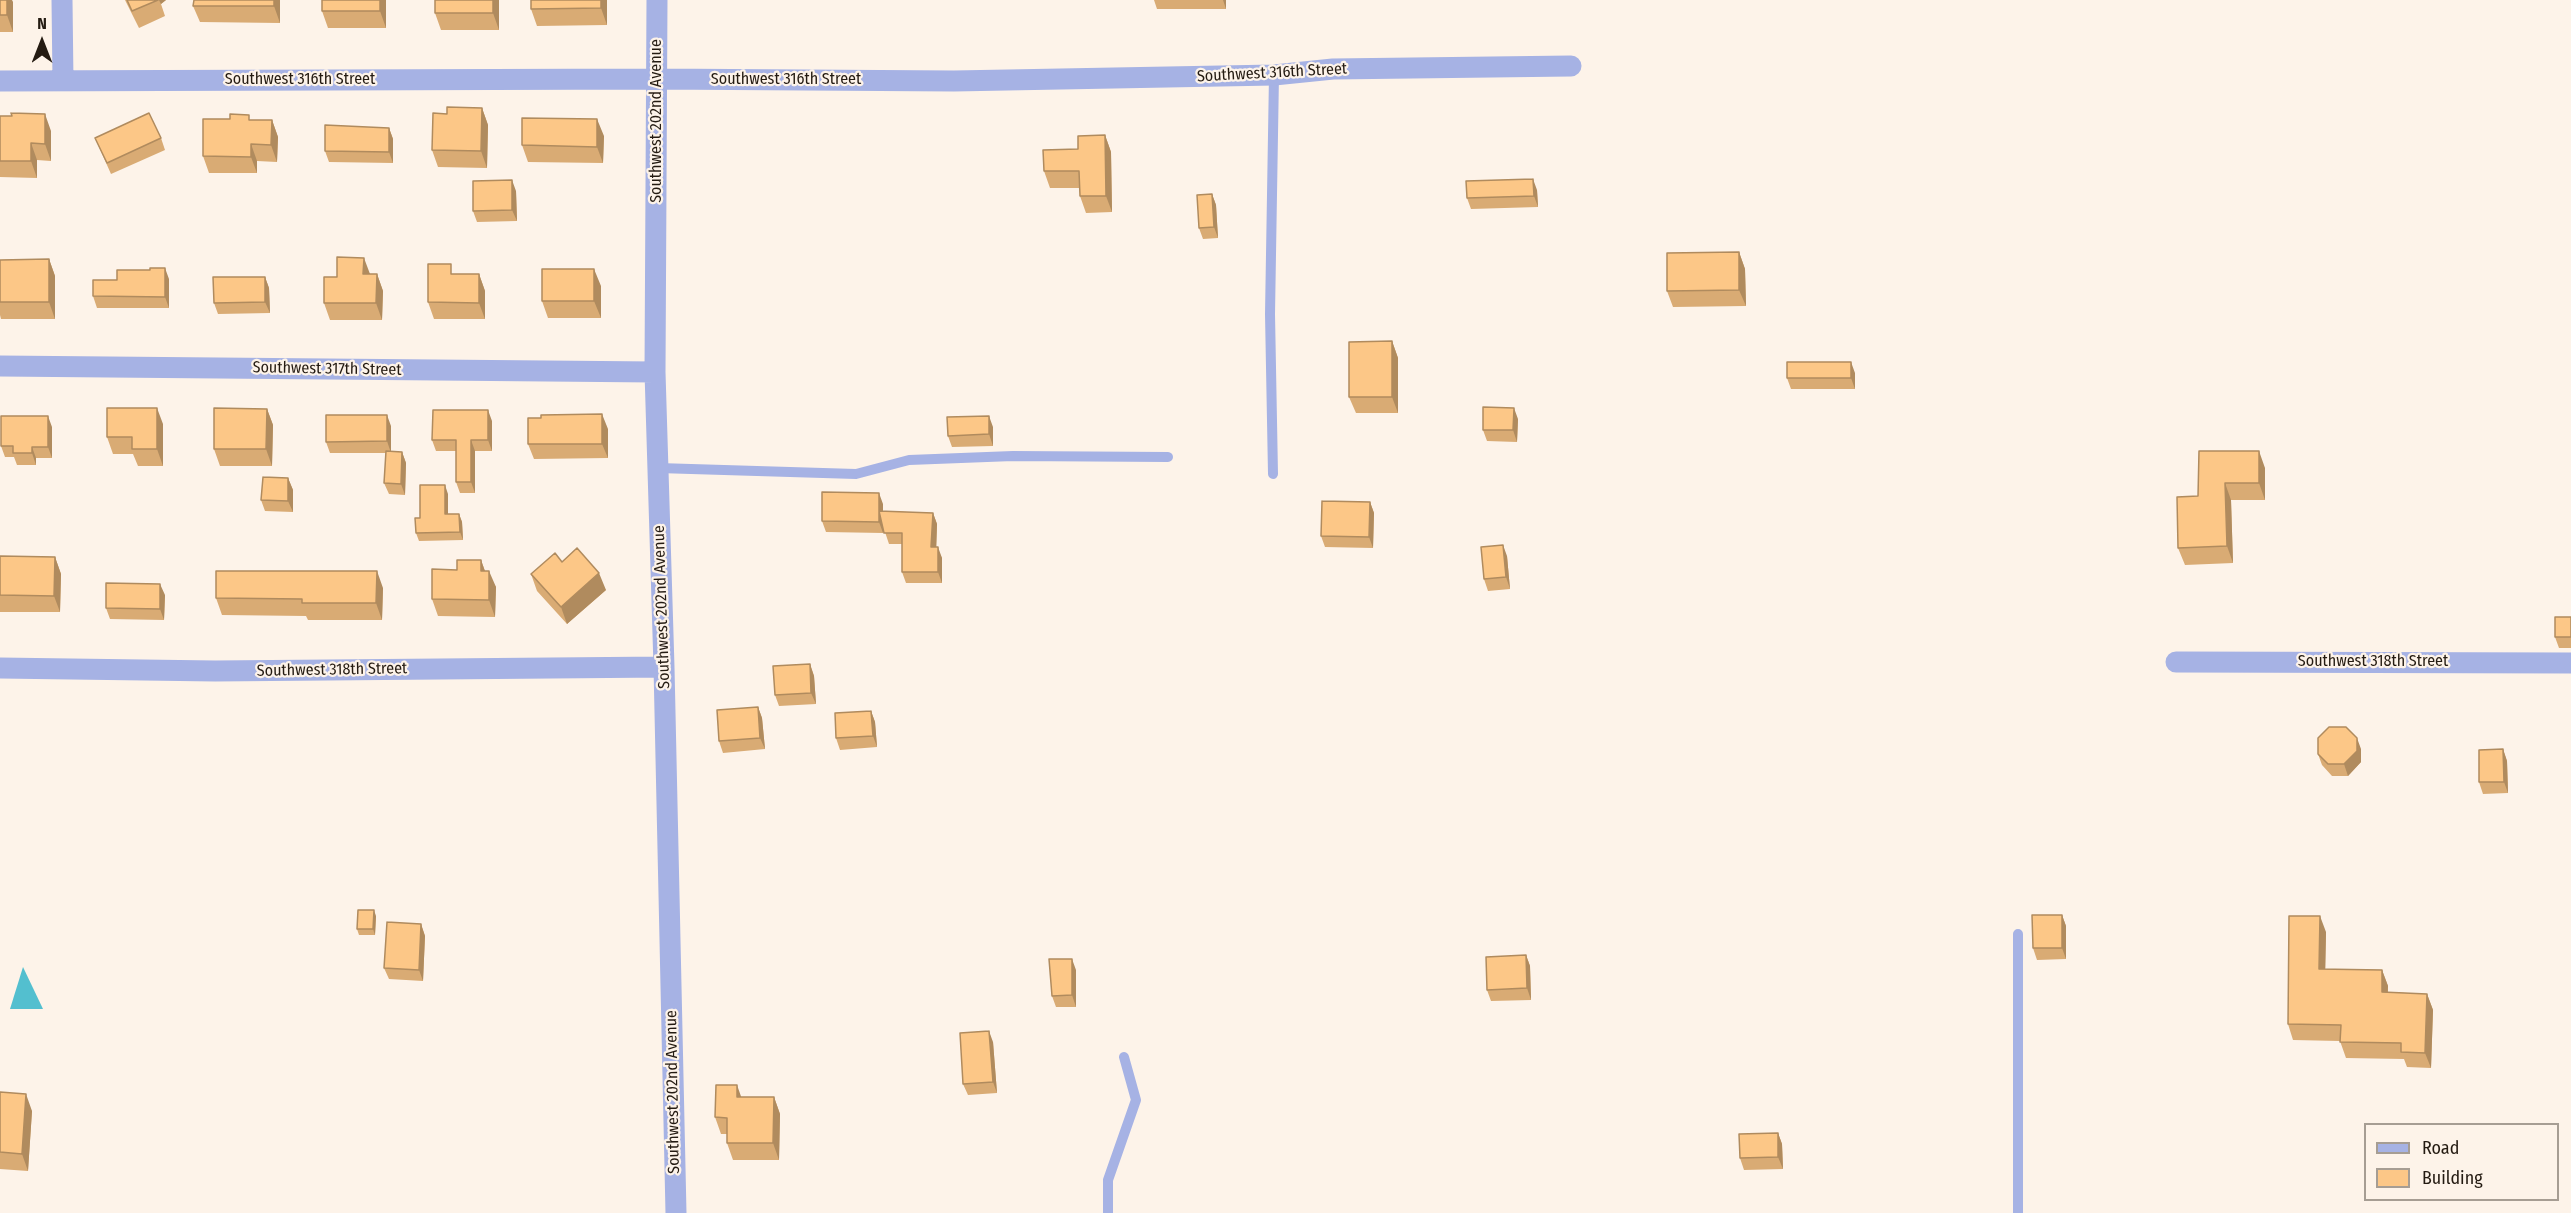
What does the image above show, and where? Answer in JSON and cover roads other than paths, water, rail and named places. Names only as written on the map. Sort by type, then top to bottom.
[{"type":"street","points":[[62,0],[63,81]]},
{"type":"street","name":"Southwest 202nd Avenue","points":[[657,0],[655,372],[676,1213]]},
{"type":"street","name":"Southwest 316th Street","points":[[0,81],[657,79],[954,81],[1274,75],[1333,69],[1571,66]]},
{"type":"street","name":"Southwest 317th Street","points":[[0,366],[655,372]]},
{"type":"street","name":"Southwest 318th Street","points":[[2176,662],[2571,663]]},
{"type":"street","name":"Southwest 318th Street","points":[[0,668],[215,671],[664,667]]},
{"type":"lane","points":[[1273,474],[1270,314],[1274,75]]},
{"type":"lane","points":[[658,468],[856,474],[909,460],[1013,456],[1168,457]]},
{"type":"lane","points":[[2018,934],[2018,1213]]},
{"type":"lane","points":[[1108,1213],[1108,1180],[1137,1100],[1124,1058]]},
{"type":"water","points":[[23,967],[43,1009],[10,1009]]}]
